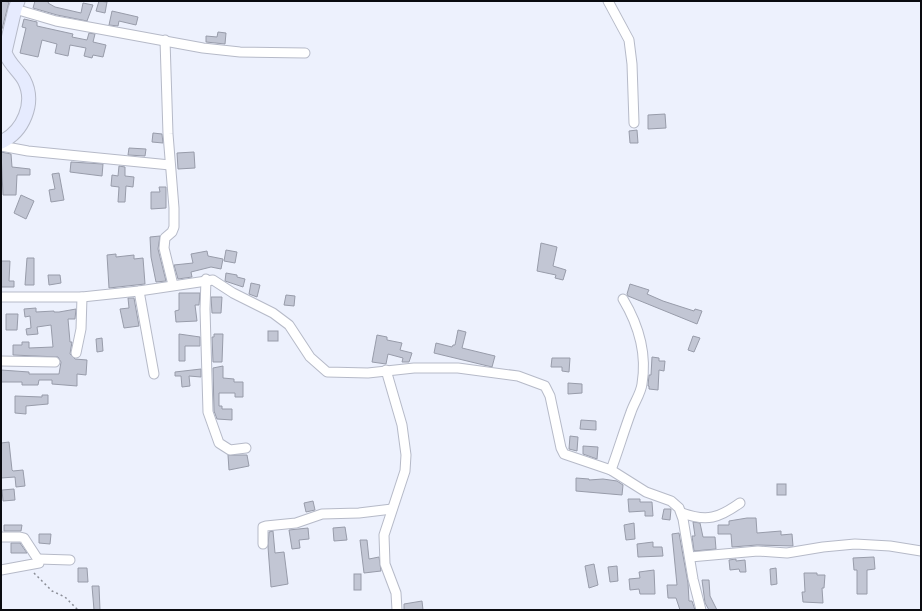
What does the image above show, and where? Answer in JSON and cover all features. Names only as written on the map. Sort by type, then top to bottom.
[{"type":"main road","points":[[1,142],[9,138],[24,120],[28,104],[28,90],[24,80],[5,52],[16,5]]},
{"type":"street","points":[[608,1],[629,40],[632,64],[634,124]]},
{"type":"street","points":[[16,5],[56,21],[203,48],[240,52],[305,53]]},
{"type":"street","points":[[165,40],[174,227],[172,232],[165,238],[164,248],[172,285]]},
{"type":"street","points":[[1,146],[28,151],[170,165]]},
{"type":"street","points":[[206,279],[205,309],[208,412],[219,443],[230,450],[246,448]]},
{"type":"street","points":[[1,297],[82,297],[139,291],[206,279],[220,283],[233,293],[273,313],[289,325],[310,357],[327,372],[368,373],[414,368],[458,368],[518,376],[545,386],[550,396],[562,453],[611,470],[646,492],[671,501],[679,508],[682,513],[698,601],[701,610]]},
{"type":"street","points":[[139,291],[154,374]]},
{"type":"street","points":[[76,353],[81,329],[82,297]]},
{"type":"street","points":[[611,470],[625,427],[642,385],[643,357],[640,339],[636,322],[623,299]]},
{"type":"street","points":[[1,362],[55,362]]},
{"type":"street","points":[[386,370],[405,438],[406,455],[405,471],[384,535],[385,564],[396,595],[397,610]]},
{"type":"street","points":[[682,513],[695,518],[715,517],[720,516],[740,503]]},
{"type":"street","points":[[264,544],[263,527],[266,526],[296,524],[322,514],[359,513],[392,509]]},
{"type":"street","points":[[1,537],[24,538],[38,559],[39,563],[1,570]]},
{"type":"street","points":[[690,557],[758,551],[787,553],[823,547],[855,544],[890,546],[921,551]]},
{"type":"street","points":[[38,559],[70,560]]},
{"type":"path","points":[[27,566],[52,591],[65,597],[78,610]]},
{"type":"building","points":[[1,1],[9,2],[2,29],[1,28]]},
{"type":"building","points":[[35,1],[49,1],[48,3],[55,7],[81,13],[83,3],[93,5],[87,21],[33,8]]},
{"type":"building","points":[[99,1],[107,2],[105,13],[96,11]]},
{"type":"building","points":[[112,11],[138,17],[136,25],[119,21],[118,26],[109,25]]},
{"type":"building","points":[[24,19],[37,22],[37,26],[73,34],[72,37],[87,40],[89,33],[95,34],[93,42],[106,45],[103,57],[93,55],[92,58],[84,56],[86,48],[70,45],[68,56],[55,53],[57,44],[42,40],[38,57],[20,53],[26,28],[22,27]]},
{"type":"building","points":[[218,32],[226,33],[225,44],[206,42],[206,36],[217,37]]},
{"type":"building","points":[[665,114],[666,128],[648,129],[648,115]]},
{"type":"building","points":[[637,130],[638,143],[630,143],[629,131]]},
{"type":"building","points":[[153,133],[162,134],[163,143],[152,142]]},
{"type":"building","points":[[129,148],[146,149],[145,156],[128,155]]},
{"type":"building","points":[[1,152],[11,154],[12,167],[30,169],[30,175],[17,175],[16,195],[3,195]]},
{"type":"building","points":[[194,152],[195,168],[178,169],[177,153]]},
{"type":"building","points":[[71,162],[103,164],[102,176],[70,172]]},
{"type":"building","points":[[119,166],[125,167],[125,176],[134,177],[133,187],[126,186],[125,202],[118,202],[119,187],[111,186],[112,175],[118,176]]},
{"type":"building","points":[[59,173],[64,200],[51,202],[49,190],[55,189],[52,174]]},
{"type":"building","points":[[159,187],[166,187],[166,208],[151,209],[151,192],[160,192]]},
{"type":"building","points":[[21,195],[34,201],[26,219],[14,213]]},
{"type":"building","points":[[160,236],[158,249],[166,281],[156,282],[151,257],[150,237]]},
{"type":"building","points":[[541,243],[557,247],[553,266],[566,270],[563,280],[555,278],[556,275],[537,271]]},
{"type":"building","points":[[226,250],[237,252],[235,263],[224,261]]},
{"type":"building","points":[[207,251],[208,256],[223,259],[221,269],[211,267],[191,272],[192,277],[178,279],[174,265],[193,263],[191,254]]},
{"type":"building","points":[[116,254],[116,257],[134,255],[134,259],[143,258],[145,284],[109,288],[107,255]]},
{"type":"building","points":[[27,258],[34,258],[34,285],[25,285]]},
{"type":"building","points":[[1,261],[10,261],[9,281],[14,281],[14,287],[1,287]]},
{"type":"building","points":[[226,273],[237,275],[237,277],[245,279],[243,287],[225,281]]},
{"type":"building","points":[[48,275],[60,275],[61,283],[49,285]]},
{"type":"building","points":[[251,283],[260,285],[257,297],[249,294]]},
{"type":"building","points":[[630,284],[649,290],[647,294],[663,301],[694,311],[695,309],[702,311],[697,324],[628,296],[627,294]]},
{"type":"building","points":[[179,293],[200,293],[199,305],[195,305],[197,321],[176,322],[175,311],[179,310]]},
{"type":"building","points":[[286,295],[295,296],[294,306],[284,305]]},
{"type":"building","points":[[211,297],[222,297],[221,313],[212,313]]},
{"type":"building","points":[[128,298],[134,298],[139,326],[124,328],[120,309],[129,308]]},
{"type":"building","points":[[36,308],[36,312],[59,312],[76,309],[75,319],[68,319],[70,342],[72,342],[70,354],[75,359],[87,360],[86,375],[77,374],[77,386],[52,384],[52,380],[39,380],[38,385],[22,385],[22,382],[1,382],[1,370],[29,372],[29,374],[59,374],[61,362],[58,357],[13,355],[13,345],[22,345],[22,342],[29,342],[29,348],[53,347],[51,325],[37,327],[38,334],[27,335],[26,329],[31,328],[30,316],[25,317],[24,309]]},
{"type":"building","points":[[6,314],[18,314],[17,330],[6,330]]},
{"type":"building","points":[[458,330],[466,332],[462,348],[495,356],[492,367],[434,353],[436,343],[452,347],[455,345]]},
{"type":"building","points":[[268,331],[278,331],[278,341],[268,341]]},
{"type":"building","points":[[179,334],[200,337],[200,346],[185,346],[185,361],[179,361]]},
{"type":"building","points":[[214,334],[223,334],[222,362],[213,362],[212,337],[214,337]]},
{"type":"building","points":[[377,335],[387,337],[387,340],[402,343],[400,350],[412,353],[409,362],[402,362],[403,358],[388,354],[386,364],[372,362]]},
{"type":"building","points":[[693,336],[700,338],[694,352],[688,350]]},
{"type":"building","points":[[102,338],[103,351],[97,352],[96,339]]},
{"type":"building","points":[[652,357],[659,358],[659,361],[665,361],[664,371],[659,370],[658,390],[649,389],[648,386],[649,375],[651,375]]},
{"type":"building","points":[[552,358],[570,358],[569,372],[562,371],[562,367],[551,367]]},
{"type":"building","points":[[223,366],[223,378],[234,379],[234,382],[243,382],[243,397],[235,397],[235,393],[219,393],[219,406],[222,406],[222,409],[232,409],[232,420],[217,419],[214,411],[213,368]]},
{"type":"building","points":[[201,369],[201,377],[189,376],[190,386],[182,387],[181,376],[175,376],[175,372]]},
{"type":"building","points":[[568,383],[582,384],[582,393],[568,394]]},
{"type":"building","points":[[42,395],[48,395],[48,404],[26,406],[26,414],[15,413],[15,396],[42,397]]},
{"type":"building","points":[[581,420],[596,421],[596,430],[580,429]]},
{"type":"building","points":[[570,436],[578,437],[577,451],[569,449]]},
{"type":"building","points":[[9,442],[12,470],[23,470],[25,486],[16,487],[15,477],[1,478],[1,443]]},
{"type":"building","points":[[583,446],[598,447],[597,459],[583,454]]},
{"type":"building","points":[[228,455],[247,455],[249,466],[229,470]]},
{"type":"building","points":[[576,478],[617,481],[623,485],[622,495],[576,491]]},
{"type":"building","points":[[777,484],[786,484],[786,495],[777,495]]},
{"type":"building","points":[[14,489],[15,500],[3,501],[2,490]]},
{"type":"building","points":[[628,499],[640,499],[640,502],[652,502],[653,516],[645,516],[645,511],[629,512]]},
{"type":"building","points":[[313,501],[315,510],[306,512],[304,503]]},
{"type":"building","points":[[664,509],[671,509],[670,520],[662,519]]},
{"type":"building","points":[[756,518],[757,533],[781,531],[781,535],[792,534],[793,546],[757,545],[732,547],[731,534],[718,534],[718,525],[729,525],[729,521]]},
{"type":"building","points":[[693,522],[700,523],[703,537],[715,537],[716,549],[694,551],[692,536],[695,536]]},
{"type":"building","points":[[634,523],[635,539],[626,540],[624,525]]},
{"type":"building","points":[[4,525],[22,525],[21,531],[4,531]]},
{"type":"building","points":[[345,527],[347,540],[334,541],[333,528]]},
{"type":"building","points":[[308,528],[309,539],[299,540],[300,548],[292,549],[289,530]]},
{"type":"building","points":[[273,531],[275,553],[284,552],[288,584],[271,587],[268,547],[269,532]]},
{"type":"building","points":[[679,533],[688,583],[689,601],[692,601],[695,610],[680,610],[676,598],[668,598],[667,585],[677,585],[672,534]]},
{"type":"building","points":[[39,534],[51,534],[50,544],[39,543]]},
{"type":"building","points":[[360,540],[367,540],[369,559],[379,557],[381,571],[364,573]]},
{"type":"building","points":[[653,542],[653,547],[662,547],[663,556],[638,557],[637,544]]},
{"type":"building","points":[[11,543],[20,543],[27,553],[11,553]]},
{"type":"building","points":[[874,557],[875,569],[867,570],[867,594],[857,594],[857,570],[854,570],[853,558]]},
{"type":"building","points":[[736,559],[736,561],[745,560],[746,572],[740,572],[739,569],[730,570],[729,560]]},
{"type":"building","points":[[594,564],[598,585],[589,588],[585,566]]},
{"type":"building","points":[[617,566],[618,581],[610,582],[608,567]]},
{"type":"building","points":[[78,568],[87,568],[88,582],[78,582]]},
{"type":"building","points":[[776,568],[777,584],[771,585],[770,569]]},
{"type":"building","points":[[654,570],[655,594],[640,594],[639,589],[630,590],[629,579],[640,578],[639,572]]},
{"type":"building","points":[[804,573],[817,573],[817,575],[825,575],[824,588],[822,588],[823,603],[803,602],[802,592],[805,592]]},
{"type":"building","points":[[354,574],[361,574],[361,590],[354,590]]},
{"type":"building","points":[[702,580],[709,580],[710,596],[717,610],[709,610],[705,603]]},
{"type":"building","points":[[92,586],[99,586],[100,610],[94,610]]},
{"type":"building","points":[[422,601],[423,610],[404,610],[404,604]]}]
